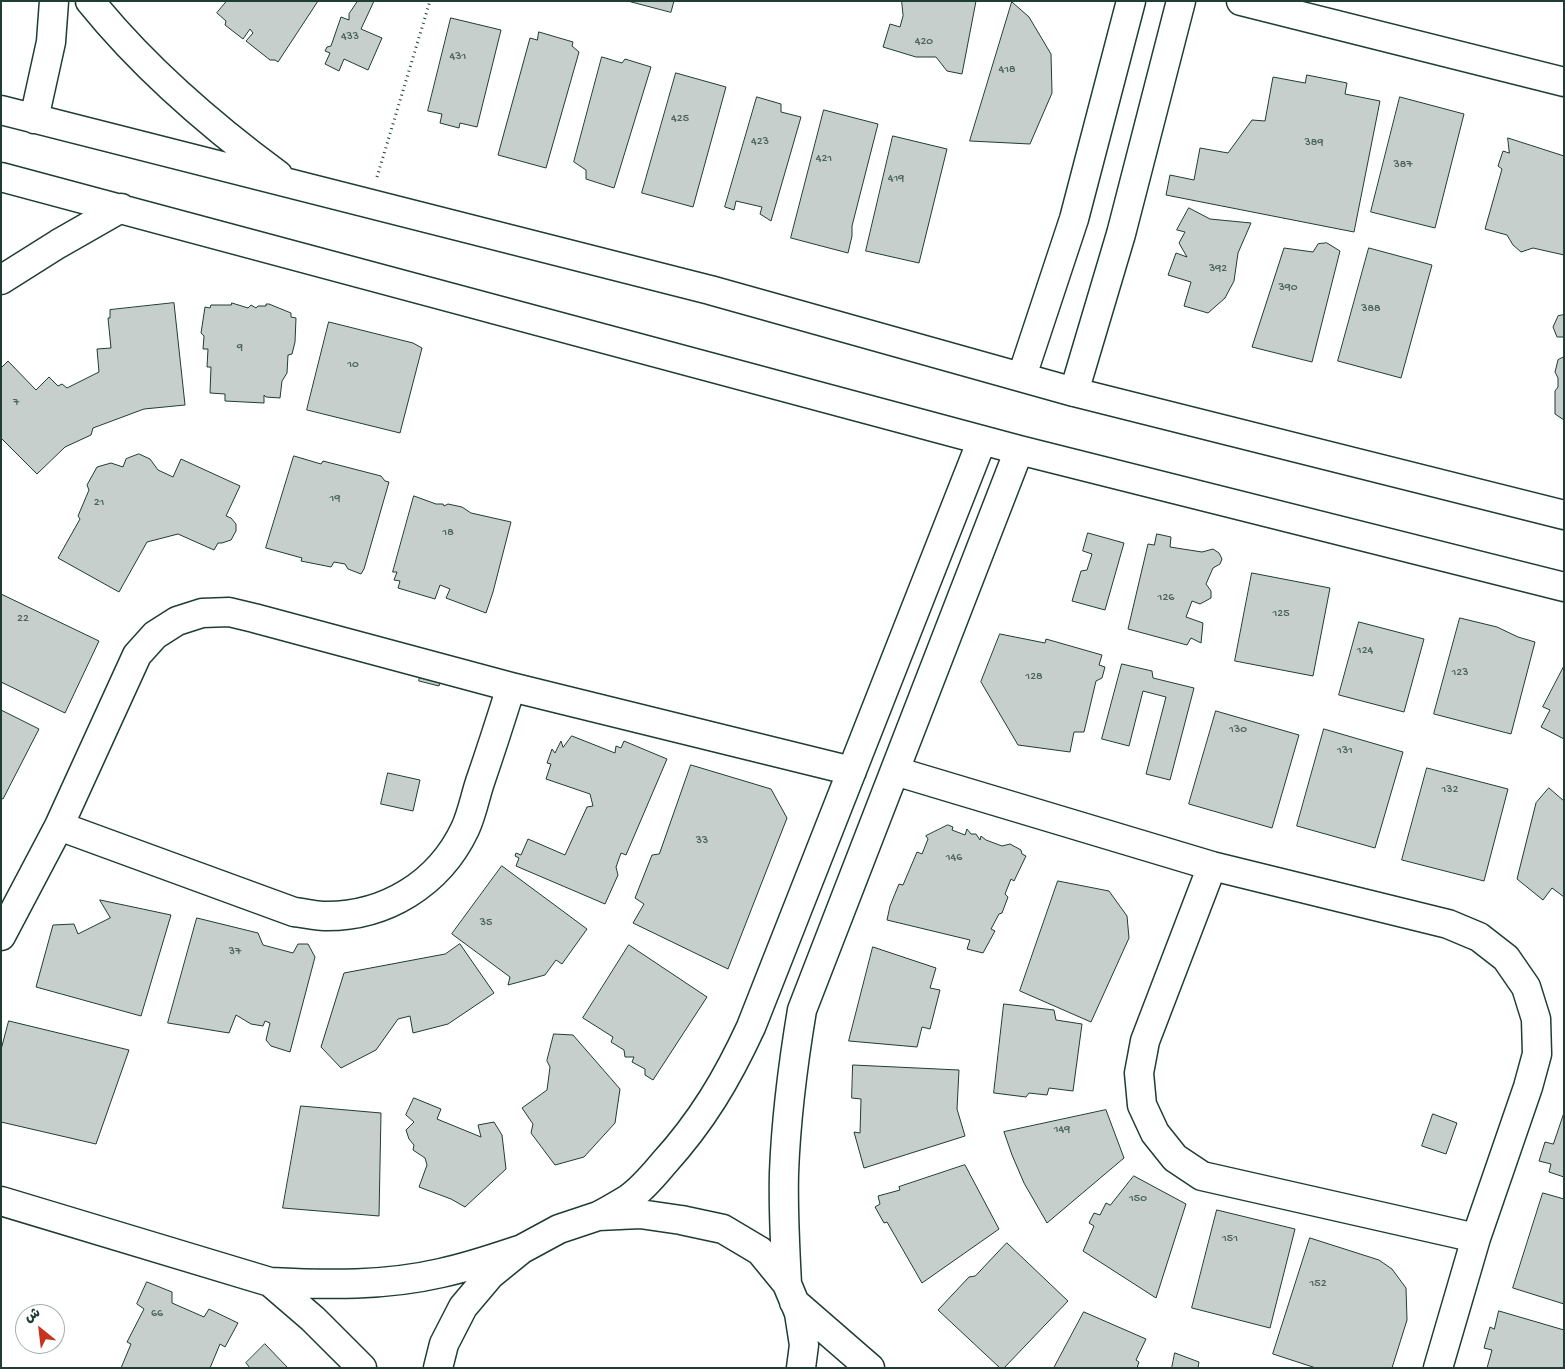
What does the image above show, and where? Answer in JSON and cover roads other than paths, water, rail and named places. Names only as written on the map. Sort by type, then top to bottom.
[{"type":"street","points":[[34,119],[51,42],[54,1]]},
{"type":"street","points":[[90,1],[142,60],[188,104],[238,145],[290,183]]},
{"type":"street","points":[[1022,376],[1074,220],[1131,1]]},
{"type":"street","points":[[1074,392],[1121,234],[1182,1]]},
{"type":"street","points":[[1241,1],[1564,82]]},
{"type":"street","points":[[1,110],[710,290],[1074,392],[1564,515]]},
{"type":"street","points":[[1,177],[1019,450],[1564,587]]},
{"type":"street","points":[[1,280],[58,244],[121,208]]},
{"type":"street","points":[[1,1200],[270,1282],[356,1284],[440,1273],[482,1262],[522,1249],[559,1230],[598,1216],[629,1198],[682,1143],[721,1088],[751,1026],[982,440]]},
{"type":"street","points":[[801,1368],[804,1345],[799,1314],[791,1293],[784,1229],[784,1174],[793,1064],[802,1010],[1019,450]]},
{"type":"street","points":[[1,936],[60,826],[137,655],[155,635],[177,621],[202,613],[228,612],[254,618],[511,687],[852,771]]},
{"type":"street","points":[[60,826],[294,912],[323,916],[353,915],[381,907],[408,895],[432,876],[451,854],[465,828],[511,687]]},
{"type":"street","points":[[895,771],[1212,866],[1448,924],[1479,937],[1506,958],[1526,987],[1536,1019],[1537,1054],[1528,1087],[1476,1238],[1438,1368]]},
{"type":"street","points":[[1212,866],[1145,1041],[1139,1073],[1141,1096],[1142,1104],[1155,1134],[1175,1158],[1202,1176],[1476,1238]]},
{"type":"street","points":[[598,1216],[640,1214],[723,1229],[760,1251],[791,1293],[870,1368]]},
{"type":"street","points":[[438,1368],[444,1344],[463,1307],[490,1275],[522,1249]]},
{"type":"street","points":[[270,1282],[313,1319],[362,1368]]}]
